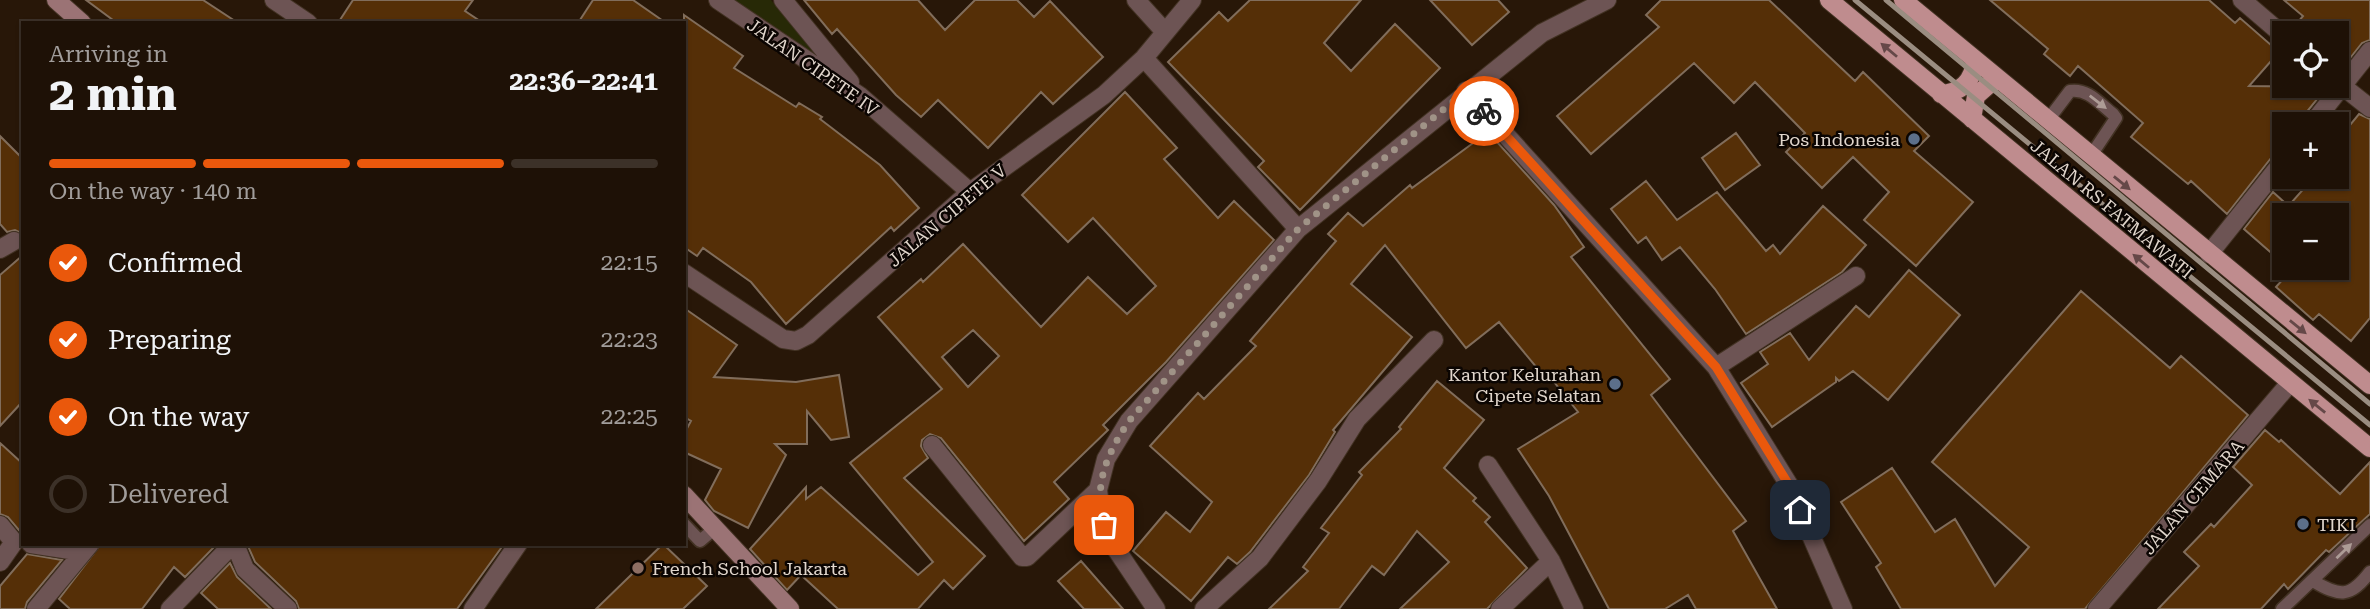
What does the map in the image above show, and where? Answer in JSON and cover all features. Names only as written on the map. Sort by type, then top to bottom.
[{"type":"main road","name":"JALAN RS FATMAWATI","points":[[1829,0],[2289,384],[2370,448]]},
{"type":"main road","name":"JALAN RS FATMAWATI","points":[[1903,0],[2090,157],[2370,385]]},
{"type":"main road","points":[[1941,94],[1954,93],[1966,85],[1974,73],[1975,61]]},
{"type":"main road","points":[[1972,120],[1976,96],[1993,81],[1999,81]]},
{"type":"street","points":[[56,0],[80,21]]},
{"type":"street","points":[[274,0],[305,21]]},
{"type":"street","name":"JALAN CIPETE IV","points":[[718,0],[860,96],[970,192]]},
{"type":"street","points":[[783,0],[860,96]]},
{"type":"street","points":[[1136,0],[1165,32]]},
{"type":"street","name":"JALAN CIPETE V","points":[[686,274],[783,339],[796,341],[807,335],[970,192],[1104,95],[1144,58],[1192,0]]},
{"type":"street","points":[[1156,609],[1110,540],[1101,513],[1098,490],[1107,459],[1129,421],[1298,229],[1466,91],[1556,23],[1607,0]]},
{"type":"street","points":[[2242,0],[2272,26]]},
{"type":"street","points":[[2349,73],[2370,51]]},
{"type":"street","points":[[1144,58],[1298,229]]},
{"type":"street","points":[[1466,91],[1716,367],[1789,485],[1843,609]]},
{"type":"street","points":[[2349,92],[2370,108]]},
{"type":"street","points":[[2209,254],[2272,175]]},
{"type":"street","points":[[1716,367],[1856,276]]},
{"type":"street","points":[[1204,609],[1260,558],[1310,493],[1357,419],[1434,340]]},
{"type":"street","name":"JALAN CEMARA","points":[[2097,609],[2289,384]]},
{"type":"street","points":[[932,445],[1022,556],[1027,557],[1098,490]]},
{"type":"street","points":[[1488,465],[1551,561],[1574,609]]},
{"type":"street","points":[[686,497],[790,609]]},
{"type":"street","points":[[0,562],[14,542],[11,533]]},
{"type":"street","points":[[58,546],[86,548]]},
{"type":"street","points":[[170,609],[232,546]]},
{"type":"street","points":[[235,546],[245,569],[288,609]]},
{"type":"street","points":[[472,609],[517,546]]},
{"type":"street","points":[[36,609],[86,548]]},
{"type":"street","points":[[1500,609],[1551,561]]},
{"type":"lane","points":[[2048,120],[2070,92],[2077,90],[2086,92],[2113,114],[2116,118],[2114,125],[2090,157]]},
{"type":"lane","points":[[2282,609],[2370,525]]},
{"type":"lane","points":[[686,526],[699,541],[714,529]]},
{"type":"lane","points":[[2313,581],[2337,594],[2359,586],[2370,572]]},
{"type":"green space","points":[[731,0],[771,0],[819,58]]},
{"type":"building","points":[[86,0],[203,0],[235,21],[114,21]]},
{"type":"building","points":[[353,0],[473,0],[465,11],[480,21],[339,21]]},
{"type":"building","points":[[593,0],[633,0],[663,21],[579,21]]},
{"type":"building","points":[[804,0],[918,0],[945,30],[975,0],[1017,0],[1034,17],[1050,1],[1103,57],[1053,104],[1041,92],[988,148],[938,100],[921,117],[896,95],[837,29],[832,34]]},
{"type":"building","points":[[1250,0],[1361,0],[1324,43],[1351,71],[1395,24],[1440,68],[1300,210],[1258,167],[1264,161],[1168,62],[1219,12],[1228,21]]},
{"type":"building","points":[[1430,0],[1498,0],[1509,12],[1472,45]]},
{"type":"building","points":[[1661,0],[1769,0],[1855,81],[1863,72],[1929,136],[1914,151],[1973,202],[1916,266],[1864,220],[1889,192],[1853,157],[1822,188],[1786,152],[1805,133],[1755,82],[1734,103],[1694,63],[1591,154],[1557,116],[1659,27],[1646,15]]},
{"type":"building","points":[[1990,0],[2209,0],[2235,23],[2240,18],[2272,46],[2272,60],[2249,86],[2272,86],[2272,98],[2318,98],[2307,112],[2272,112],[2272,157],[2227,214],[2191,181],[2188,184],[2131,137],[2143,123],[2078,66],[2070,76],[2044,54],[2048,49]]},
{"type":"building","points":[[2284,0],[2370,0],[2370,40],[2362,43],[2349,59],[2349,21],[2299,21],[2303,16]]},
{"type":"building","points":[[684,15],[743,56],[734,68],[796,107],[799,103],[822,117],[820,119],[880,165],[919,208],[894,231],[891,227],[786,324],[751,282],[703,248],[697,256],[686,248]]},
{"type":"building","points":[[1125,92],[1177,148],[1164,159],[1218,218],[1234,201],[1274,240],[1166,362],[1103,425],[1108,430],[1054,482],[1069,499],[1024,541],[941,438],[930,434],[922,440],[921,446],[928,458],[904,478],[985,556],[953,589],[944,580],[918,609],[838,609],[801,575],[787,590],[750,549],[806,487],[806,499],[821,487],[918,575],[933,562],[850,463],[942,389],[878,317],[921,279],[923,282],[963,244],[1041,327],[1088,277],[1127,314],[1156,286],[1093,218],[1068,242],[1022,195]],"holes":[[[973,330],[999,356],[968,387],[942,357]]]},
{"type":"building","points":[[2359,114],[2370,119],[2370,318],[2351,341],[2319,314],[2313,320],[2276,287],[2282,280],[2349,280],[2349,203],[2291,203],[2303,189],[2349,189],[2349,126]]},
{"type":"building","points":[[1488,132],[1554,205],[1584,247],[1571,257],[1670,379],[1651,395],[1746,521],[1733,531],[1777,609],[1696,609],[1688,595],[1665,609],[1609,609],[1549,496],[1518,449],[1578,412],[1550,377],[1547,380],[1499,322],[1466,348],[1385,245],[1351,284],[1412,337],[1333,430],[1335,432],[1309,475],[1250,552],[1237,564],[1228,557],[1191,601],[1133,551],[1166,512],[1190,532],[1212,502],[1150,446],[1198,393],[1204,399],[1256,346],[1250,341],[1336,241],[1328,234],[1348,213],[1363,226],[1410,185],[1412,188]]},
{"type":"building","points":[[1736,133],[1760,165],[1725,190],[1702,158]]},
{"type":"building","points":[[0,136],[21,157],[21,233],[15,230],[7,232],[0,224]]},
{"type":"building","points":[[1646,181],[1677,220],[1717,192],[1766,251],[1773,245],[1780,254],[1823,206],[1866,245],[1842,272],[1746,334],[1715,289],[1680,247],[1662,260],[1646,237],[1638,243],[1611,209]]},
{"type":"building","points":[[2273,192],[2284,202],[2272,203],[2272,254],[2244,229]]},
{"type":"building","points":[[21,257],[21,403],[0,426],[0,275]]},
{"type":"building","points":[[1909,270],[1960,315],[1888,400],[1853,371],[1839,381],[1836,378],[1836,382],[1772,427],[1741,383],[1768,364],[1760,352],[1790,333],[1809,360],[1856,306],[1869,317]]},
{"type":"building","points":[[2081,291],[2170,368],[2181,356],[2248,415],[2085,609],[1901,609],[1876,567],[1881,563],[1841,502],[1892,468],[1935,532],[1955,519],[1995,586],[2029,547],[1932,462]]},
{"type":"building","points":[[686,309],[737,345],[714,377],[796,382],[839,375],[849,437],[831,440],[807,411],[807,444],[775,444],[786,455],[748,528],[714,511],[705,500],[721,469],[686,453],[686,430],[691,421],[686,418]]},
{"type":"building","points":[[1437,381],[1484,420],[1444,468],[1476,498],[1473,501],[1490,517],[1485,522],[1527,568],[1487,609],[1400,609],[1449,562],[1417,531],[1384,575],[1372,566],[1339,609],[1269,609],[1308,571],[1303,567],[1329,533],[1321,528],[1362,475],[1359,472],[1401,429],[1399,427]]},
{"type":"building","points":[[2265,430],[2279,442],[2281,440],[2340,494],[2370,462],[2370,514],[2329,552],[2326,550],[2288,589],[2284,584],[2261,609],[2158,609],[2199,566],[2184,552],[2211,524],[2214,527],[2252,485],[2233,467]]},
{"type":"building","points":[[0,443],[21,462],[21,533],[8,517],[0,514]]},
{"type":"building","points":[[99,546],[215,546],[185,577],[174,567],[142,609],[70,609],[59,599]]},
{"type":"building","points":[[248,546],[503,546],[457,609],[299,609],[296,601],[255,562]]},
{"type":"building","name":"French School Jakarta","points":[[661,546],[665,546],[707,586],[683,609],[596,609]]},
{"type":"building","points":[[27,554],[62,560],[27,602],[25,609],[0,609],[0,586]]},
{"type":"building","points":[[1081,561],[1123,609],[1084,609],[1058,581]]},
{"type":"building","points":[[230,563],[237,577],[271,609],[218,609],[201,593]]},
{"type":"railway","points":[[1855,0],[2370,425]]},
{"type":"railway","points":[[1886,0],[2370,404]]},
{"type":"way so far","points":[[1104,525],[1098,490],[1107,459],[1117,439],[1129,421],[1298,229],[1466,91],[1484,111]]},
{"type":"place","name":"Pos Indonesia","points":[[1914,139]]},
{"type":"place","name":"Kantor Kelurahan Cipete Selatan","points":[[1615,384]]},
{"type":"place","name":"TIKI","points":[[2303,524]]},
{"type":"place","name":"French School Jakarta","points":[[638,568]]},
{"type":"route","points":[[1484,111],[1716,367],[1789,485],[1800,510]]}]
